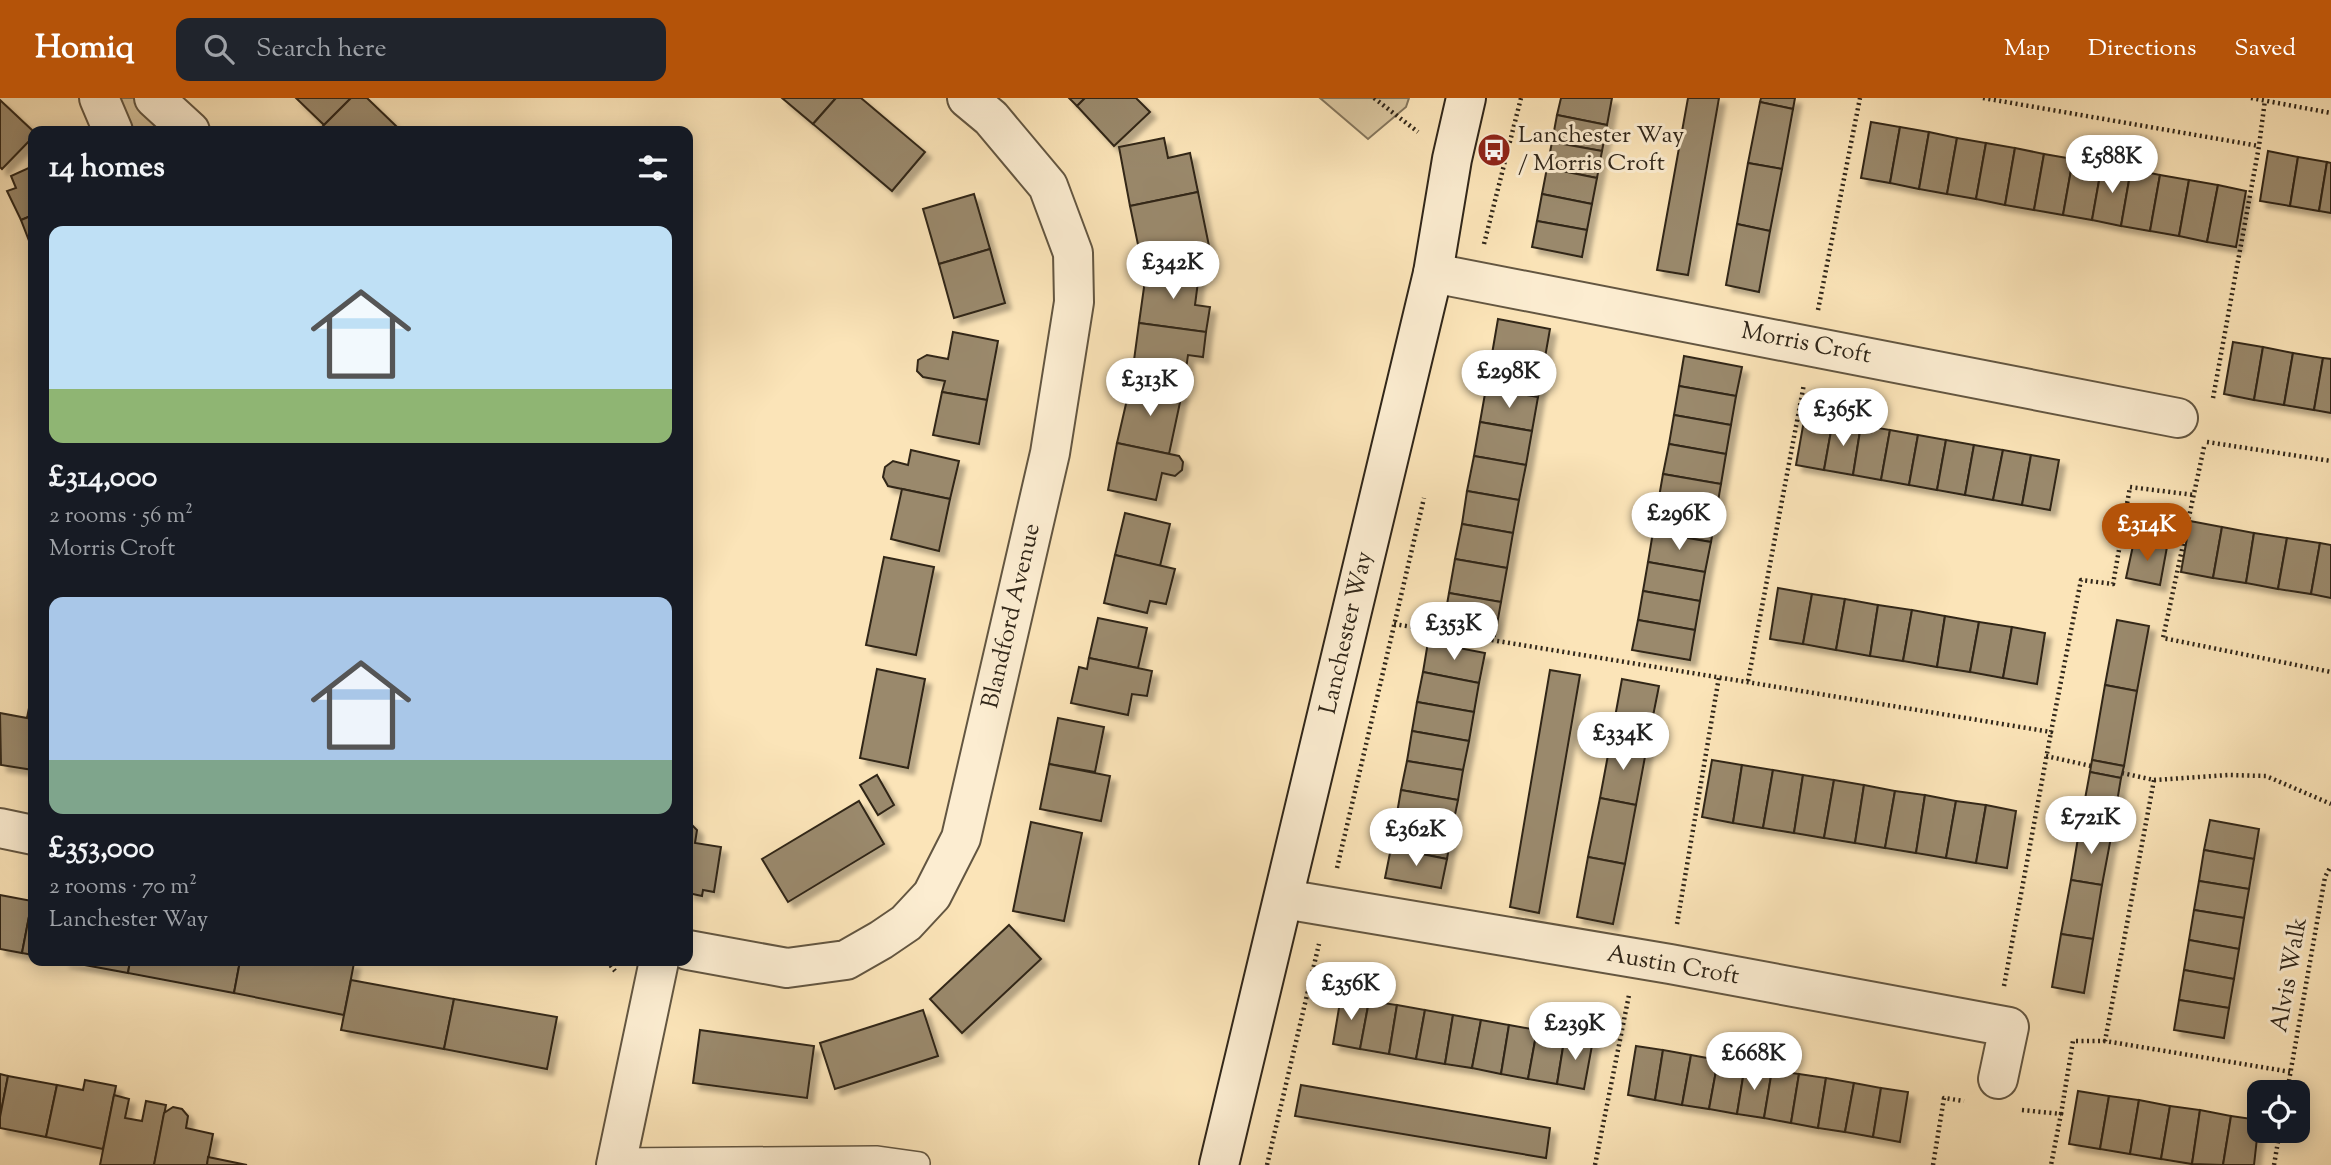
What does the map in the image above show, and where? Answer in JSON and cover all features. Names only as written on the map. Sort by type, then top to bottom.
[{"type":"street","points":[[99,98],[111,126]]},
{"type":"street","points":[[154,98],[185,126]]},
{"type":"street","name":"Blandford Avenue","points":[[693,951],[787,968],[846,960],[906,923],[932,895],[961,838],[1050,453],[1074,302],[1073,253],[1048,186],[991,118],[967,98]]},
{"type":"street","name":"Lanchester Way","points":[[1219,1165],[1433,273],[1452,159],[1466,98]]},
{"type":"street","name":"Morris Croft","points":[[1433,273],[2178,418]]},
{"type":"street","points":[[0,828],[28,834]]},
{"type":"street","name":"Austin Croft","points":[[1284,899],[1653,962],[1997,1025]]},
{"type":"street","points":[[617,1162],[658,966]]},
{"type":"street","points":[[1997,1025],[2009,1027],[1997,1093]]},
{"type":"lane","points":[[617,1162],[876,1157],[919,1163]]},
{"type":"path","points":[[1374,98],[1452,159]]},
{"type":"path","points":[[1475,281],[1521,98]]},
{"type":"path","points":[[1748,681],[1860,98]]},
{"type":"path","points":[[1983,98],[2259,146]]},
{"type":"path","points":[[2251,98],[2331,113]]},
{"type":"path","points":[[2213,401],[2265,100]]},
{"type":"path","points":[[2331,461],[2205,442],[2163,638],[2331,672]]},
{"type":"path","points":[[1997,1025],[2081,580],[2113,584],[2130,487],[2194,495]]},
{"type":"path","points":[[1267,1165],[1425,492]]},
{"type":"path","points":[[1394,624],[2051,732]]},
{"type":"path","points":[[1595,1165],[1653,962],[1719,677]]},
{"type":"path","points":[[2046,756],[2091,766]]},
{"type":"path","points":[[2122,773],[2154,780],[2266,776],[2331,804]]},
{"type":"path","points":[[2105,1041],[2154,780]]},
{"type":"path","name":"Alvis Walk","points":[[2289,1080],[2331,866]]},
{"type":"path","points":[[2051,1165],[2073,1041],[2105,1041],[2291,1072]]},
{"type":"path","points":[[1933,1165],[1944,1098],[1997,1093],[2061,1114]]},
{"type":"path","points":[[2274,1165],[2278,1143]]},
{"type":"shaded area","points":[[109,98],[139,98],[168,126],[122,126]]},
{"type":"shaded area","points":[[1320,98],[1409,98],[1406,107],[1368,139]]},
{"type":"building","points":[[296,98],[351,98],[324,125]]},
{"type":"building","points":[[351,98],[367,98],[396,126],[323,126]]},
{"type":"building","points":[[782,98],[836,98],[813,124]]},
{"type":"building","points":[[836,98],[861,98],[925,152],[892,191],[813,124]]},
{"type":"building","points":[[1069,98],[1085,98],[1077,106]]},
{"type":"building","points":[[1085,98],[1136,98],[1150,112],[1114,146],[1077,106]]},
{"type":"building","points":[[1561,98],[1612,98],[1607,125],[1557,115]]},
{"type":"building","points":[[1688,98],[1719,98],[1688,275],[1657,270]]},
{"type":"building","points":[[1761,98],[1795,98],[1793,109],[1760,102]]},
{"type":"building","points":[[0,100],[28,126],[28,142],[2,169]]},
{"type":"building","points":[[1760,102],[1793,109],[1782,169],[1748,163]]},
{"type":"building","points":[[1557,115],[1607,125],[1602,151],[1552,142]]},
{"type":"building","points":[[1871,122],[1900,127],[1890,183],[1861,178]]},
{"type":"building","points":[[1900,127],[1929,132],[1919,189],[1890,183]]},
{"type":"building","points":[[1929,132],[1957,138],[1947,194],[1919,189]]},
{"type":"building","points":[[1164,138],[1168,158],[1190,153],[1198,192],[1130,206],[1119,147]]},
{"type":"building","points":[[1957,138],[1986,143],[1976,199],[1947,194]]},
{"type":"building","points":[[1552,142],[1602,151],[1597,178],[1547,168]]},
{"type":"building","points":[[1986,143],[2015,148],[2005,205],[1976,199]]},
{"type":"building","points":[[2015,148],[2044,154],[2034,210],[2005,205]]},
{"type":"building","points":[[2268,151],[2298,157],[2290,206],[2260,201]]},
{"type":"building","points":[[2044,154],[2073,159],[2063,215],[2034,210]]},
{"type":"building","points":[[2298,157],[2327,162],[2319,211],[2290,206]]},
{"type":"building","points":[[2073,159],[2102,164],[2092,220],[2063,215]]},
{"type":"building","points":[[2327,162],[2331,163],[2331,213],[2319,211]]},
{"type":"building","points":[[1748,163],[1782,169],[1770,231],[1737,224]]},
{"type":"building","points":[[2102,164],[2131,169],[2121,226],[2092,220]]},
{"type":"building","points":[[28,168],[28,217],[21,220],[7,191],[16,188],[11,176]]},
{"type":"building","points":[[1547,168],[1597,178],[1592,204],[1542,194]]},
{"type":"building","points":[[2131,169],[2160,175],[2150,231],[2121,226]]},
{"type":"building","points":[[2160,175],[2189,180],[2179,236],[2150,231]]},
{"type":"building","points":[[2189,180],[2218,185],[2207,242],[2179,236]]},
{"type":"building","points":[[2218,185],[2246,191],[2236,247],[2207,242]]},
{"type":"building","points":[[1198,192],[1209,246],[1141,259],[1130,206]]},
{"type":"building","points":[[974,194],[990,249],[939,264],[923,209]]},
{"type":"building","points":[[1542,194],[1592,204],[1587,230],[1537,221]]},
{"type":"building","points":[[28,217],[28,238],[21,220]]},
{"type":"building","points":[[1537,221],[1587,230],[1582,257],[1532,247]]},
{"type":"building","points":[[1737,224],[1770,231],[1759,292],[1726,285]]},
{"type":"building","points":[[990,249],[1005,303],[954,318],[939,264]]},
{"type":"building","points":[[1147,266],[1199,274],[1195,305],[1210,307],[1206,332],[1139,323]]},
{"type":"building","points":[[1498,319],[1550,329],[1544,363],[1492,354]]},
{"type":"building","points":[[1139,323],[1206,332],[1203,357],[1188,355],[1184,383],[1132,375]]},
{"type":"building","points":[[953,332],[998,341],[987,400],[942,392],[945,381],[923,377],[917,371],[918,360],[927,355],[948,359]]},
{"type":"building","points":[[2233,342],[2263,347],[2254,400],[2224,394]]},
{"type":"building","points":[[2263,347],[2293,353],[2284,405],[2254,400]]},
{"type":"building","points":[[2293,353],[2323,358],[2314,410],[2284,405]]},
{"type":"building","points":[[1492,354],[1544,363],[1538,397],[1486,388]]},
{"type":"building","points":[[1684,356],[1742,367],[1736,396],[1679,386]]},
{"type":"building","points":[[2323,358],[2331,359],[2331,413],[2314,410]]},
{"type":"building","points":[[1131,382],[1182,393],[1169,454],[1117,443]]},
{"type":"building","points":[[1679,386],[1736,396],[1731,425],[1674,415]]},
{"type":"building","points":[[1486,388],[1538,397],[1532,431],[1480,422]]},
{"type":"building","points":[[942,392],[987,400],[979,444],[933,435]]},
{"type":"building","points":[[1674,415],[1731,425],[1726,454],[1669,444]]},
{"type":"building","points":[[1805,415],[1833,420],[1824,470],[1796,465]]},
{"type":"building","points":[[1833,420],[1861,425],[1853,475],[1824,470]]},
{"type":"building","points":[[1480,422],[1532,431],[1526,465],[1474,456]]},
{"type":"building","points":[[1861,425],[1890,430],[1881,480],[1853,475]]},
{"type":"building","points":[[1890,430],[1918,435],[1909,485],[1881,480]]},
{"type":"building","points":[[1918,435],[1946,440],[1937,490],[1909,485]]},
{"type":"building","points":[[1946,440],[1974,445],[1965,495],[1937,490]]},
{"type":"building","points":[[1117,443],[1179,456],[1183,462],[1182,470],[1175,476],[1162,473],[1156,500],[1108,490]]},
{"type":"building","points":[[1669,444],[1726,454],[1721,484],[1663,474]]},
{"type":"building","points":[[1974,445],[2003,450],[1993,500],[1965,495]]},
{"type":"building","points":[[911,450],[959,461],[950,499],[888,486],[883,477],[885,467],[893,461],[908,465]]},
{"type":"building","points":[[2003,450],[2031,455],[2022,505],[1993,500]]},
{"type":"building","points":[[2031,455],[2059,460],[2050,510],[2022,505]]},
{"type":"building","points":[[1474,456],[1526,465],[1519,500],[1467,491]]},
{"type":"building","points":[[1663,474],[1721,484],[1716,513],[1658,503]]},
{"type":"building","points":[[902,489],[950,499],[939,551],[891,539]]},
{"type":"building","points":[[1467,491],[1519,500],[1513,533],[1462,524]]},
{"type":"building","points":[[1658,503],[1716,513],[1711,542],[1653,532]]},
{"type":"building","points":[[1125,513],[1170,524],[1160,566],[1115,555]]},
{"type":"building","points":[[2190,521],[2222,527],[2213,578],[2181,572]]},
{"type":"building","points":[[1462,524],[1513,533],[1507,568],[1455,559]]},
{"type":"building","points":[[2222,527],[2254,533],[2246,583],[2213,578]]},
{"type":"building","points":[[1653,532],[1711,542],[1705,572],[1648,562]]},
{"type":"building","points":[[2254,533],[2287,538],[2278,589],[2246,583]]},
{"type":"building","points":[[2287,538],[2320,543],[2311,594],[2278,589]]},
{"type":"building","points":[[2134,541],[2167,547],[2160,585],[2126,578]]},
{"type":"building","points":[[2320,543],[2331,545],[2331,598],[2311,594]]},
{"type":"building","points":[[1115,555],[1175,569],[1166,604],[1150,601],[1147,613],[1104,603]]},
{"type":"building","points":[[884,557],[934,567],[916,655],[866,645]]},
{"type":"building","points":[[1455,559],[1507,568],[1501,602],[1449,593]]},
{"type":"building","points":[[1648,562],[1705,572],[1700,601],[1643,591]]},
{"type":"building","points":[[1778,588],[1812,594],[1803,644],[1770,639]]},
{"type":"building","points":[[1643,591],[1700,601],[1695,630],[1638,620]]},
{"type":"building","points":[[1449,593],[1501,602],[1495,636],[1443,627]]},
{"type":"building","points":[[1812,594],[1845,599],[1836,650],[1803,644]]},
{"type":"building","points":[[1845,599],[1878,605],[1870,656],[1836,650]]},
{"type":"building","points":[[1878,605],[1912,610],[1903,661],[1870,656]]},
{"type":"building","points":[[1912,610],[1945,616],[1937,667],[1903,661]]},
{"type":"building","points":[[1945,616],[1979,622],[1970,672],[1937,667]]},
{"type":"building","points":[[1098,618],[1147,628],[1138,668],[1089,658]]},
{"type":"building","points":[[1638,620],[1695,630],[1690,660],[1632,650]]},
{"type":"building","points":[[2117,620],[2149,626],[2137,691],[2105,685]]},
{"type":"building","points":[[1979,622],[2012,627],[2003,678],[1970,672]]},
{"type":"building","points":[[2012,627],[2045,633],[2037,684],[2003,678]]},
{"type":"building","points":[[1428,642],[1485,653],[1479,683],[1423,672]]},
{"type":"building","points":[[1089,658],[1152,671],[1147,696],[1132,694],[1128,715],[1071,703],[1079,667],[1087,669]]},
{"type":"building","points":[[877,669],[925,679],[908,768],[860,758]]},
{"type":"building","points":[[1550,670],[1580,675],[1539,913],[1510,907]]},
{"type":"building","points":[[1423,672],[1479,683],[1474,712],[1417,702]]},
{"type":"building","points":[[1622,679],[1659,686],[1647,746],[1611,739]]},
{"type":"building","points":[[2105,685],[2137,691],[2124,766],[2092,760]]},
{"type":"building","points":[[1417,702],[1474,712],[1469,741],[1412,731]]},
{"type":"building","points":[[0,713],[27,718],[28,713],[28,769],[1,765]]},
{"type":"building","points":[[1058,718],[1104,727],[1095,772],[1049,764]]},
{"type":"building","points":[[1412,731],[1469,741],[1463,770],[1407,761]]},
{"type":"building","points":[[1611,739],[1647,746],[1636,805],[1600,798]]},
{"type":"building","points":[[1712,760],[1742,765],[1733,823],[1702,817]]},
{"type":"building","points":[[2092,760],[2124,766],[2121,778],[2090,772]]},
{"type":"building","points":[[1407,761],[1463,770],[1458,800],[1401,790]]},
{"type":"building","points":[[1049,764],[1110,776],[1101,821],[1040,809]]},
{"type":"building","points":[[1742,765],[1773,770],[1763,828],[1733,823]]},
{"type":"building","points":[[1773,770],[1803,775],[1794,833],[1763,828]]},
{"type":"building","points":[[2090,772],[2121,778],[2112,832],[2080,826]]},
{"type":"building","points":[[877,775],[894,805],[878,815],[860,785]]},
{"type":"building","points":[[1803,775],[1834,780],[1824,838],[1794,833]]},
{"type":"building","points":[[1834,780],[1864,785],[1855,843],[1824,838]]},
{"type":"building","points":[[1864,785],[1895,791],[1885,848],[1855,843]]},
{"type":"building","points":[[1401,790],[1458,800],[1452,829],[1396,819]]},
{"type":"building","points":[[1895,791],[1925,795],[1916,853],[1885,848]]},
{"type":"building","points":[[1925,795],[1956,801],[1946,858],[1916,853]]},
{"type":"building","points":[[1600,798],[1636,805],[1625,864],[1588,857]]},
{"type":"building","points":[[859,801],[884,844],[788,902],[762,859]]},
{"type":"building","points":[[1956,801],[1986,805],[1976,863],[1946,858]]},
{"type":"building","points":[[1986,805],[2016,811],[2007,868],[1976,863]]},
{"type":"building","points":[[1396,819],[1452,829],[1447,859],[1391,848]]},
{"type":"building","points":[[2210,820],[2259,829],[2254,859],[2204,850]]},
{"type":"building","points":[[1031,822],[1082,833],[1064,921],[1013,911]]},
{"type":"building","points":[[693,826],[697,830],[695,843],[721,847],[714,892],[703,890],[702,896],[693,894]]},
{"type":"building","points":[[2080,826],[2112,832],[2102,885],[2071,880]]},
{"type":"building","points":[[1391,848],[1447,859],[1441,888],[1385,878]]},
{"type":"building","points":[[2204,850],[2254,859],[2249,889],[2199,881]]},
{"type":"building","points":[[1588,857],[1625,864],[1613,924],[1577,917]]},
{"type":"building","points":[[2071,880],[2102,885],[2093,939],[2061,934]]},
{"type":"building","points":[[2199,881],[2249,889],[2244,918],[2194,910]]},
{"type":"building","points":[[0,895],[28,900],[28,922],[22,953],[0,949]]},
{"type":"building","points":[[2194,910],[2244,918],[2239,949],[2189,940]]},
{"type":"building","points":[[28,922],[28,954],[22,953]]},
{"type":"building","points":[[1009,925],[1041,959],[962,1033],[930,999]]},
{"type":"building","points":[[2061,934],[2093,939],[2084,993],[2052,987]]},
{"type":"building","points":[[2189,940],[2239,949],[2234,979],[2184,970]]},
{"type":"building","points":[[90,966],[129,966],[128,973]]},
{"type":"building","points":[[129,966],[239,966],[234,993],[128,973]]},
{"type":"building","points":[[239,966],[353,966],[344,1015],[234,993]]},
{"type":"building","points":[[2184,970],[2234,979],[2229,1008],[2179,1000]]},
{"type":"building","points":[[351,980],[454,999],[444,1049],[341,1030]]},
{"type":"building","points":[[1341,996],[1369,1001],[1360,1049],[1333,1044]]},
{"type":"building","points":[[454,999],[557,1017],[547,1069],[444,1049]]},
{"type":"building","points":[[2179,1000],[2229,1008],[2224,1038],[2174,1030]]},
{"type":"building","points":[[1369,1001],[1397,1005],[1389,1054],[1360,1049]]},
{"type":"building","points":[[1397,1005],[1425,1010],[1416,1059],[1389,1054]]},
{"type":"building","points":[[923,1010],[938,1056],[835,1089],[820,1043]]},
{"type":"building","points":[[1425,1010],[1453,1015],[1445,1064],[1416,1059]]},
{"type":"building","points":[[1453,1015],[1481,1020],[1472,1068],[1445,1064]]},
{"type":"building","points":[[1481,1020],[1509,1025],[1501,1074],[1472,1068]]},
{"type":"building","points":[[1509,1025],[1537,1030],[1528,1079],[1501,1074]]},
{"type":"building","points":[[700,1030],[814,1046],[807,1098],[693,1083]]},
{"type":"building","points":[[1537,1030],[1565,1035],[1557,1084],[1528,1079]]},
{"type":"building","points":[[1565,1035],[1593,1040],[1584,1089],[1557,1084]]},
{"type":"building","points":[[1636,1046],[1663,1050],[1655,1100],[1628,1095]]},
{"type":"building","points":[[1663,1050],[1691,1055],[1682,1105],[1655,1100]]},
{"type":"building","points":[[1691,1055],[1718,1060],[1709,1109],[1682,1105]]},
{"type":"building","points":[[1718,1060],[1745,1065],[1737,1114],[1709,1109]]},
{"type":"building","points":[[1745,1065],[1772,1070],[1764,1118],[1737,1114]]},
{"type":"building","points":[[1772,1070],[1799,1074],[1791,1123],[1764,1118]]},
{"type":"building","points":[[0,1074],[8,1076],[0,1117]]},
{"type":"building","points":[[1799,1074],[1826,1078],[1818,1128],[1791,1123]]},
{"type":"building","points":[[8,1076],[57,1085],[46,1137],[0,1128]]},
{"type":"building","points":[[1826,1078],[1854,1083],[1845,1132],[1818,1128]]},
{"type":"building","points":[[85,1080],[116,1086],[103,1149],[46,1137],[57,1085],[83,1090]]},
{"type":"building","points":[[1854,1083],[1881,1088],[1873,1137],[1845,1132]]},
{"type":"building","points":[[1301,1085],[1550,1128],[1546,1158],[1295,1116]]},
{"type":"building","points":[[1881,1088],[1908,1092],[1900,1142],[1873,1137]]},
{"type":"building","points":[[2078,1091],[2109,1096],[2100,1149],[2069,1144]]},
{"type":"building","points":[[114,1095],[129,1099],[125,1118],[142,1121],[146,1101],[166,1105],[154,1165],[100,1165]]},
{"type":"building","points":[[2109,1096],[2139,1100],[2130,1154],[2100,1149]]},
{"type":"building","points":[[2139,1100],[2170,1106],[2161,1159],[2130,1154]]},
{"type":"building","points":[[2170,1106],[2200,1110],[2192,1164],[2161,1159]]},
{"type":"building","points":[[173,1107],[182,1109],[188,1116],[186,1128],[213,1134],[207,1165],[154,1165],[164,1113]]},
{"type":"building","points":[[2200,1110],[2231,1116],[2223,1165],[2192,1164]]},
{"type":"building","points":[[2231,1116],[2247,1118],[2247,1143],[2256,1143],[2254,1165],[2223,1165]]},
{"type":"building","points":[[208,1157],[247,1165],[207,1165]]},
{"type":"place","name":"Lanchester Way / Morris Croft","points":[[1494,150]]}]
